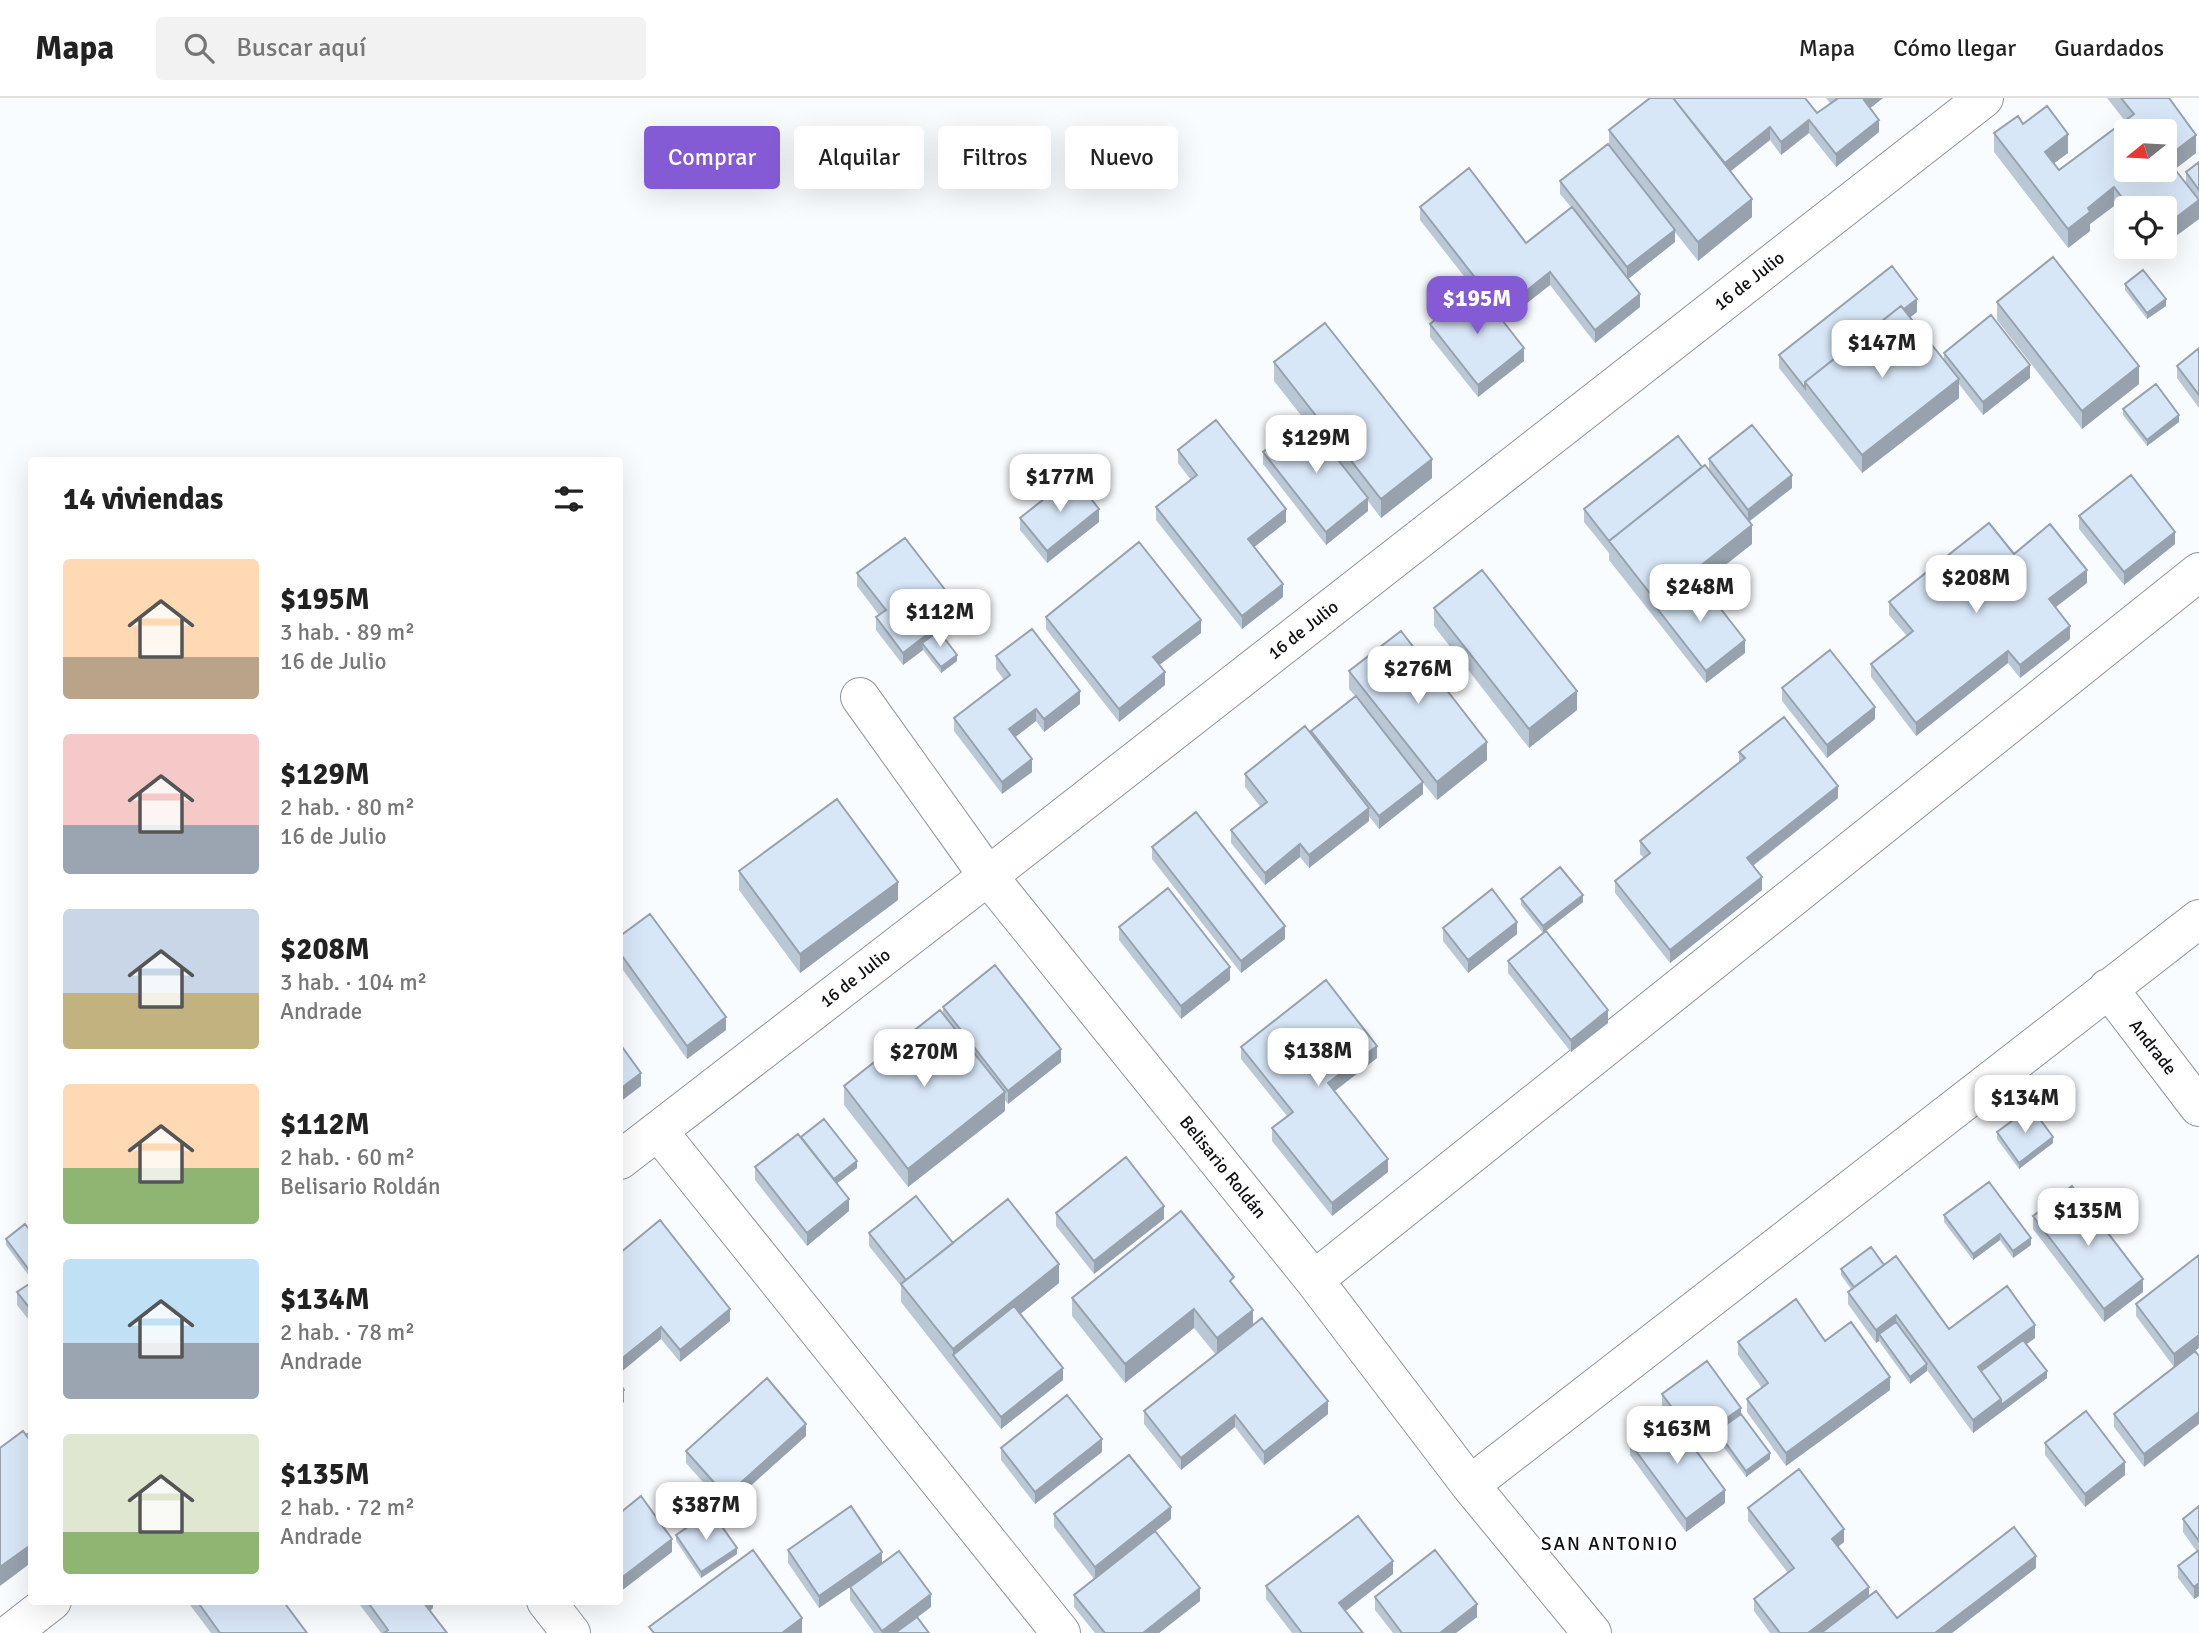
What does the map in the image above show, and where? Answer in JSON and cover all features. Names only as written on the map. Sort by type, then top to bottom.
[{"type":"street","name":"16 de Julio","points":[[623,1158],[1984,98]]},
{"type":"street","points":[[1314,1280],[2199,572]]},
{"type":"street","name":"Belisario Roldán","points":[[860,697],[988,876],[1314,1280],[1470,1485],[1591,1633]]},
{"type":"street","points":[[1470,1485],[2199,919]]},
{"type":"street","name":"Andrade","points":[[2108,988],[2199,1107]]},
{"type":"street","points":[[657,1130],[1061,1633]]},
{"type":"street","points":[[11,1633],[47,1605]]},
{"type":"street","points":[[549,1605],[571,1633]]},
{"type":"building","points":[[1650,98],[1673,98],[1752,199],[1698,242],[1609,130]]},
{"type":"building","points":[[1673,98],[1805,98],[1817,113],[1836,98],[1867,98],[1864,100],[1879,120],[1836,154],[1809,120],[1781,142],[1770,127],[1725,163]]},
{"type":"building","points":[[2121,98],[2169,98],[2196,135],[2177,150],[2177,119],[2127,119],[2134,114]]},
{"type":"building","points":[[2047,106],[2068,134],[2045,152],[2059,170],[2114,129],[2114,182],[2177,182],[2177,172],[2199,200],[2177,217],[2177,196],[2121,196],[2114,187],[2088,208],[2090,212],[2068,229],[1994,133],[2018,116],[2023,124]]},
{"type":"building","points":[[1608,144],[1675,230],[1627,267],[1560,181]]},
{"type":"building","points":[[2199,162],[2199,190],[2186,172]]},
{"type":"building","points":[[1469,168],[1526,243],[1572,207],[1640,294],[1595,330],[1550,272],[1501,311],[1420,207]]},
{"type":"building","points":[[2053,257],[2139,366],[2082,411],[1997,302]]},
{"type":"building","points":[[1892,266],[1917,299],[1904,309],[1901,306],[1805,382],[1805,388],[1779,355]]},
{"type":"building","points":[[2143,270],[2166,299],[2147,313],[2125,284]]},
{"type":"building","points":[[1476,287],[1524,348],[1478,385],[1430,324]]},
{"type":"building","points":[[1901,306],[1959,379],[1862,455],[1805,382]]},
{"type":"building","points":[[1991,315],[2030,365],[1983,402],[1944,353]]},
{"type":"building","points":[[1325,323],[1432,459],[1381,499],[1274,362]]},
{"type":"building","points":[[2199,348],[2199,395],[2177,366]]},
{"type":"building","points":[[2156,384],[2179,415],[2147,440],[2123,409]]},
{"type":"building","points":[[1305,418],[1368,498],[1326,532],[1263,452]]},
{"type":"building","points":[[1216,420],[1286,509],[1248,539],[1283,584],[1242,616],[1156,507],[1197,475],[1178,450]]},
{"type":"building","points":[[1752,425],[1792,475],[1748,510],[1709,459]]},
{"type":"building","points":[[1678,436],[1702,467],[1609,541],[1584,509]]},
{"type":"building","points":[[1705,465],[1752,525],[1656,601],[1609,541]]},
{"type":"building","points":[[2131,475],[2175,532],[2124,572],[2079,516]]},
{"type":"building","points":[[1073,476],[1099,509],[1047,551],[1020,518]]},
{"type":"building","points":[[1989,523],[2014,554],[2050,524],[2087,570],[2049,599],[2070,626],[2020,665],[2008,651],[1916,723],[1871,664],[1913,631],[1889,602]]},
{"type":"building","points":[[905,538],[960,609],[903,653],[876,617],[886,610],[857,573]]},
{"type":"building","points":[[1139,542],[1201,620],[1153,657],[1165,672],[1119,709],[1046,617]]},
{"type":"building","points":[[1482,570],[1577,691],[1529,729],[1434,608]]},
{"type":"building","points":[[1695,576],[1745,640],[1706,671],[1656,607]]},
{"type":"building","points":[[1032,629],[1080,691],[1044,719],[1036,709],[1009,729],[1032,759],[1002,782],[954,718],[1010,675],[996,656]]},
{"type":"building","points":[[939,631],[957,655],[941,667],[922,643]]},
{"type":"building","points":[[1401,631],[1487,742],[1437,782],[1349,671]]},
{"type":"building","points":[[1830,650],[1875,707],[1827,745],[1782,688]]},
{"type":"building","points":[[1356,696],[1423,782],[1379,816],[1311,731]]},
{"type":"building","points":[[1784,717],[1838,786],[1747,858],[1762,877],[1670,950],[1615,881],[1650,853],[1640,841],[1745,758],[1739,752]]},
{"type":"building","points":[[1305,726],[1369,808],[1309,855],[1300,844],[1265,873],[1231,830],[1267,802],[1245,774]]},
{"type":"building","points":[[837,799],[898,882],[800,954],[739,871]]},
{"type":"building","points":[[1196,812],[1285,926],[1241,961],[1152,847]]},
{"type":"building","points":[[1560,867],[1583,895],[1543,926],[1521,899]]},
{"type":"building","points":[[1168,888],[1230,967],[1181,1006],[1119,927]]},
{"type":"building","points":[[1492,889],[1517,922],[1468,960],[1443,928]]},
{"type":"building","points":[[650,914],[726,1017],[687,1046],[623,957],[623,934]]},
{"type":"building","points":[[1546,931],[1608,1010],[1571,1040],[1508,961]]},
{"type":"building","points":[[995,965],[1061,1049],[1008,1091],[943,1007]]},
{"type":"building","points":[[1326,980],[1377,1046],[1328,1083],[1388,1159],[1332,1203],[1272,1128],[1293,1112],[1241,1047]]},
{"type":"building","points":[[940,1010],[1005,1092],[908,1169],[844,1086]]},
{"type":"building","points":[[623,1048],[641,1073],[623,1087]]},
{"type":"building","points":[[2031,1107],[2053,1137],[2019,1163],[1997,1132]]},
{"type":"building","points":[[824,1119],[857,1161],[834,1179],[801,1137]]},
{"type":"building","points":[[798,1134],[849,1199],[807,1233],[755,1167]]},
{"type":"building","points":[[1126,1157],[1164,1206],[1094,1261],[1056,1213]]},
{"type":"building","points":[[1989,1182],[2031,1238],[2013,1251],[2000,1234],[1973,1254],[1944,1215]]},
{"type":"building","points":[[2072,1186],[2143,1279],[2104,1309],[2033,1216]]},
{"type":"building","points":[[916,1196],[953,1243],[906,1280],[869,1233]]},
{"type":"building","points":[[1008,1199],[1059,1264],[953,1349],[901,1284]]},
{"type":"building","points":[[1181,1211],[1234,1277],[1230,1281],[1253,1310],[1217,1338],[1194,1309],[1125,1364],[1072,1298]]},
{"type":"building","points":[[660,1220],[730,1309],[680,1350],[661,1327],[623,1358],[623,1251]]},
{"type":"building","points":[[25,1224],[28,1228],[28,1269],[6,1239]]},
{"type":"building","points":[[1871,1247],[1884,1265],[1854,1287],[1841,1269]]},
{"type":"building","points":[[2199,1255],[2199,1335],[2174,1354],[2136,1304]]},
{"type":"building","points":[[1896,1256],[1949,1329],[2007,1286],[2035,1325],[1978,1367],[2001,1399],[1973,1420],[1896,1315],[1876,1330],[1848,1292]]},
{"type":"building","points":[[28,1285],[28,1306],[17,1292]]},
{"type":"building","points":[[1796,1299],[1825,1341],[1851,1322],[1890,1377],[1786,1453],[1747,1399],[1768,1383],[1738,1342]]},
{"type":"building","points":[[1014,1306],[1063,1368],[1001,1417],[953,1355]]},
{"type":"building","points":[[1262,1318],[1328,1401],[1264,1452],[1235,1415],[1181,1458],[1144,1411]]},
{"type":"building","points":[[1896,1322],[1927,1364],[1910,1377],[1879,1334]]},
{"type":"building","points":[[2023,1340],[2047,1371],[2001,1405],[2001,1399],[1981,1371]]},
{"type":"building","points":[[2195,1351],[2199,1356],[2199,1412],[2144,1454],[2114,1414]]},
{"type":"building","points":[[1707,1361],[1741,1408],[1696,1440],[1662,1394]]},
{"type":"building","points":[[767,1378],[806,1424],[726,1496],[686,1451]]},
{"type":"building","points":[[1067,1395],[1102,1439],[1035,1492],[1001,1448]]},
{"type":"building","points":[[2086,1411],[2125,1462],[2085,1494],[2045,1443]]},
{"type":"building","points":[[1669,1414],[1725,1490],[1686,1519],[1630,1443]]},
{"type":"building","points":[[1741,1414],[1770,1453],[1746,1471],[1717,1431]]},
{"type":"building","points":[[23,1431],[28,1438],[28,1547],[0,1567],[0,1448]]},
{"type":"building","points":[[1129,1455],[1171,1507],[1095,1567],[1054,1514]]},
{"type":"building","points":[[1799,1469],[1844,1529],[1832,1539],[1869,1587],[1808,1633],[1780,1633],[1754,1599],[1794,1568],[1748,1508]]},
{"type":"building","points":[[641,1496],[672,1539],[623,1577],[623,1511]]},
{"type":"building","points":[[851,1506],[882,1552],[819,1596],[788,1550]]},
{"type":"building","points":[[2199,1506],[2199,1541],[2183,1519]]},
{"type":"building","points":[[711,1511],[737,1548],[701,1572],[676,1535]]},
{"type":"building","points":[[1358,1516],[1393,1561],[1339,1603],[1363,1633],[1302,1633],[1266,1586]]},
{"type":"building","points":[[2014,1527],[2036,1556],[1935,1633],[1821,1633],[1876,1591],[1897,1618]]},
{"type":"building","points":[[1155,1531],[1200,1588],[1143,1633],[1105,1633],[1074,1595]]},
{"type":"building","points":[[753,1550],[802,1618],[782,1633],[654,1633],[649,1627]]},
{"type":"building","points":[[1435,1550],[1477,1604],[1440,1633],[1402,1633],[1375,1597]]},
{"type":"building","points":[[2199,1550],[2199,1583],[2194,1587],[2178,1566]]},
{"type":"building","points":[[899,1551],[931,1594],[882,1631],[850,1587]]},
{"type":"building","points":[[200,1605],[286,1605],[307,1633],[220,1633]]},
{"type":"building","points":[[370,1605],[426,1605],[447,1633],[384,1633],[388,1630]]},
{"type":"building","points":[[917,1617],[929,1633],[895,1633]]},
{"type":"district","name":"SAN ANTONIO","points":[[1610,1543]]}]
